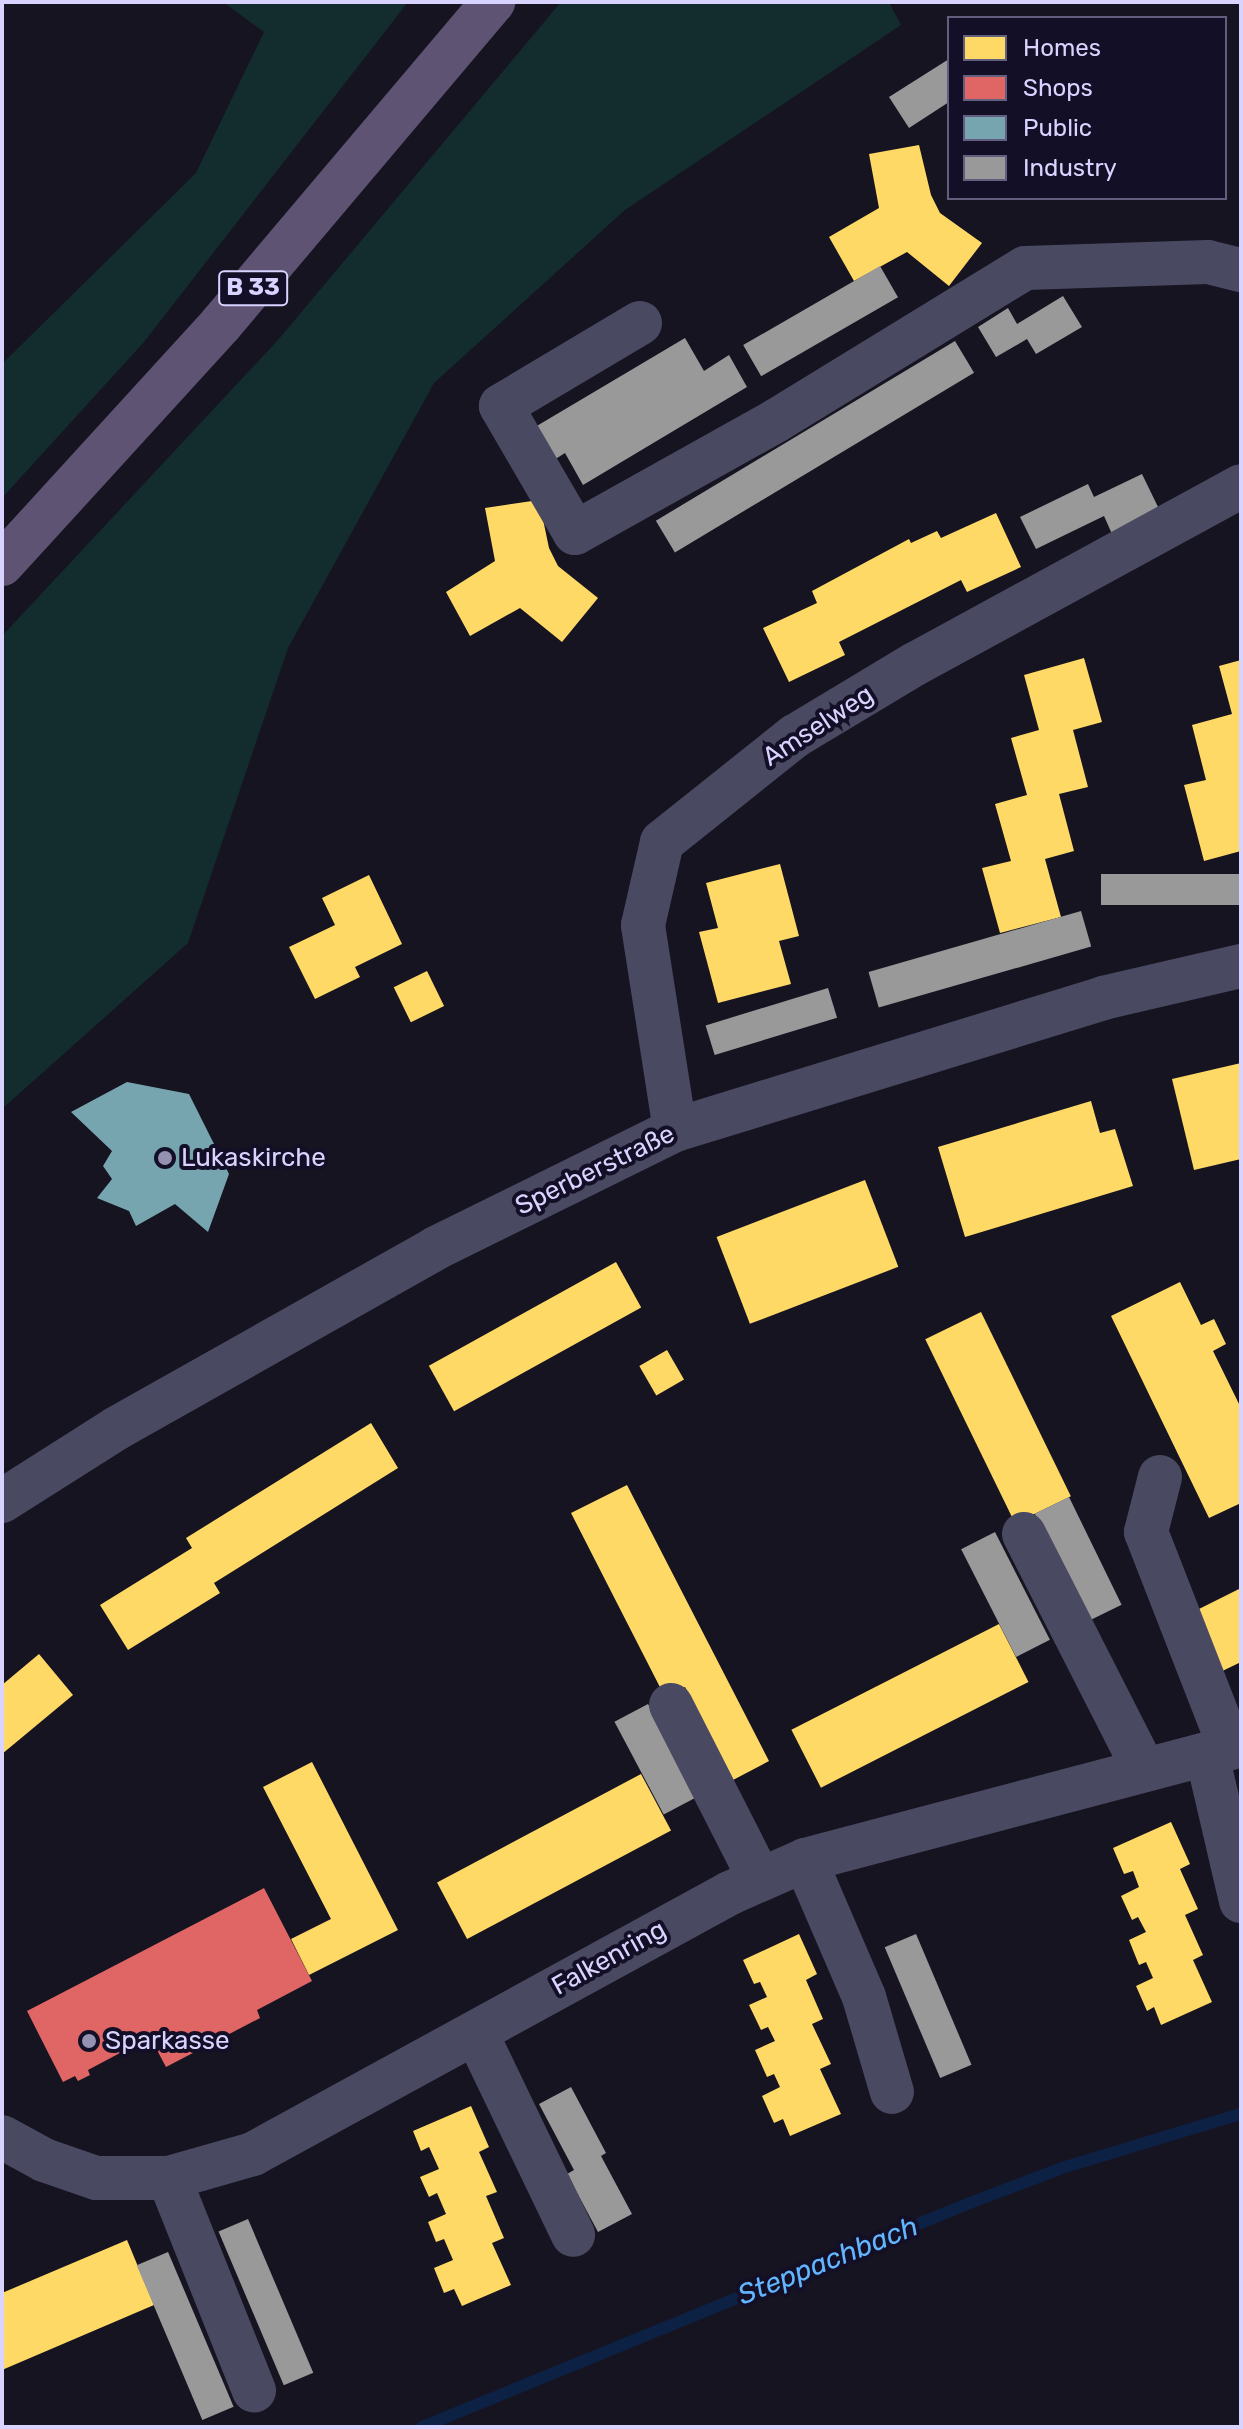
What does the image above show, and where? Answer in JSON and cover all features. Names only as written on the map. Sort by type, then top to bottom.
[{"type":"main road","name":"B 33","points":[[2,564],[221,324],[493,2]]},
{"type":"street","points":[[640,323],[501,406],[575,533],[777,420],[1025,268],[1208,262],[1241,270]]},
{"type":"street","name":"Amselweg","points":[[675,1130],[643,925],[662,842],[795,736],[929,656],[1241,486]]},
{"type":"street","name":"Sperberstraße","points":[[2,1501],[117,1428],[436,1248],[675,1130],[1103,998],[1241,966]]},
{"type":"street","points":[[1160,1477],[1146,1532],[1226,1749],[1241,1901]]},
{"type":"street","points":[[1024,1534],[1144,1770]]},
{"type":"street","points":[[671,1705],[760,1880]]},
{"type":"street","name":"Falkenring","points":[[2,2137],[44,2160],[96,2178],[169,2178],[253,2154],[689,1915],[805,1860],[1226,1749]]},
{"type":"street","points":[[805,1860],[864,1997],[892,2092]]},
{"type":"street","points":[[476,2033],[573,2235]]},
{"type":"street","points":[[169,2178],[254,2391]]},
{"type":"green space","points":[[223,2],[408,2],[144,342],[2,498],[2,364],[196,173],[264,32]]},
{"type":"green space","points":[[561,2],[889,2],[901,25],[625,210],[434,383],[288,648],[188,943],[2,1109],[2,636],[278,340]]},
{"type":"building: Homes","points":[[919,145],[931,195],[940,213],[982,243],[949,286],[907,252],[854,281],[829,237],[879,208],[869,154]]},
{"type":"building: Homes","points":[[539,500],[549,548],[558,566],[598,598],[562,642],[520,608],[470,636],[446,592],[495,561],[485,508]]},
{"type":"building: Homes","points":[[996,513],[1021,567],[967,592],[961,580],[839,642],[845,655],[789,682],[763,628],[817,603],[812,591],[909,539],[911,543],[937,531],[941,538]]},
{"type":"building: Homes","points":[[1084,658],[1102,722],[1073,730],[1088,787],[1059,794],[1074,851],[1045,859],[1061,917],[1000,933],[982,868],[1011,861],[995,804],[1027,795],[1011,738],[1039,730],[1024,675]]},
{"type":"building: Homes","points":[[1241,660],[1241,851],[1204,861],[1184,785],[1206,780],[1192,725],[1232,714],[1219,666]]},
{"type":"building: Homes","points":[[780,864],[799,936],[779,941],[791,984],[718,1003],[699,932],[718,928],[706,883]]},
{"type":"building: Homes","points":[[369,875],[402,944],[355,967],[360,977],[315,999],[289,947],[335,925],[322,898]]},
{"type":"building: Homes","points":[[427,971],[444,1006],[411,1022],[394,987]]},
{"type":"building: Homes","points":[[1241,1063],[1241,1159],[1194,1170],[1172,1079]]},
{"type":"building: Homes","points":[[1091,1101],[1100,1133],[1115,1129],[1133,1186],[965,1237],[938,1147]]},
{"type":"building: Homes","points":[[865,1180],[898,1267],[750,1324],[717,1237]]},
{"type":"building: Homes","points":[[616,1262],[641,1307],[454,1411],[429,1366]]},
{"type":"building: Homes","points":[[1180,1282],[1201,1325],[1214,1319],[1226,1344],[1213,1351],[1241,1408],[1241,1503],[1209,1518],[1111,1316]]},
{"type":"building: Homes","points":[[981,1312],[1071,1496],[1015,1523],[925,1339]]},
{"type":"building: Homes","points":[[667,1350],[684,1379],[656,1395],[639,1366]]},
{"type":"building: Homes","points":[[371,1423],[398,1468],[214,1583],[220,1593],[128,1650],[100,1605],[192,1548],[186,1538]]},
{"type":"building: Homes","points":[[627,1485],[769,1761],[733,1780],[685,1687],[665,1697],[571,1513]]},
{"type":"building: Homes","points":[[1241,1588],[1241,1662],[1212,1676],[1183,1617]]},
{"type":"building: Homes","points":[[999,1624],[1029,1682],[821,1788],[791,1730]]},
{"type":"building: Homes","points":[[39,1654],[73,1695],[2,1754],[2,1685]]},
{"type":"building: Homes","points":[[312,1762],[398,1930],[309,1975],[291,1939],[331,1919],[263,1787]]},
{"type":"building: Homes","points":[[641,1774],[671,1831],[467,1939],[437,1882]]},
{"type":"building: Homes","points":[[1171,1822],[1190,1864],[1180,1869],[1198,1909],[1185,1915],[1203,1955],[1193,1960],[1212,2002],[1161,2025],[1154,2007],[1147,2011],[1136,1986],[1153,1978],[1146,1962],[1139,1965],[1129,1940],[1146,1932],[1138,1917],[1132,1920],[1121,1896],[1139,1887],[1133,1871],[1124,1874],[1113,1848]]},
{"type":"building: Homes","points":[[799,1934],[817,1974],[806,1980],[823,2019],[812,2024],[831,2064],[820,2069],[841,2114],[790,2136],[783,2119],[774,2123],[762,2096],[780,2087],[774,2074],[767,2077],[755,2050],[775,2041],[768,2027],[761,2030],[749,2005],[767,1997],[760,1982],[754,1984],[743,1960]]},
{"type":"building: Homes","points":[[471,2106],[489,2147],[479,2152],[497,2192],[486,2196],[504,2238],[492,2243],[511,2285],[462,2306],[454,2289],[444,2293],[434,2268],[453,2260],[444,2239],[436,2242],[428,2222],[446,2214],[437,2193],[429,2197],[420,2177],[439,2169],[429,2147],[421,2151],[413,2131]]},
{"type":"building: Homes","points":[[127,2240],[154,2305],[2,2370],[2,2293]]},
{"type":"building: Shops","points":[[264,1888],[312,1981],[257,2010],[260,2018],[166,2067],[150,2037],[88,2070],[90,2075],[78,2081],[75,2076],[63,2082],[27,2011]]},
{"type":"building: Public","name":"Lukaskirche","points":[[127,1082],[189,1094],[229,1174],[208,1232],[175,1204],[136,1226],[129,1211],[97,1198],[112,1179],[103,1166],[112,1151],[71,1112]]},
{"type":"building: Industry","points":[[947,60],[947,103],[909,128],[889,97]]},
{"type":"building: Industry","points":[[880,266],[898,297],[761,376],[743,345]]},
{"type":"building: Industry","points":[[1063,296],[1082,327],[1036,354],[1027,339],[996,357],[978,327],[1008,308],[1017,324]]},
{"type":"building: Industry","points":[[685,338],[704,371],[729,355],[747,387],[583,485],[565,453],[549,463],[530,430]]},
{"type":"building: Industry","points":[[955,341],[974,373],[675,552],[656,521]]},
{"type":"building: Industry","points":[[1142,474],[1160,511],[1112,534],[1104,516],[1036,549],[1020,517],[1088,484],[1094,497]]},
{"type":"building: Industry","points":[[1101,874],[1241,874],[1241,905],[1101,905]]},
{"type":"building: Industry","points":[[1081,911],[1091,947],[879,1007],[869,972]]},
{"type":"building: Industry","points":[[828,988],[837,1018],[715,1055],[706,1025]]},
{"type":"building: Industry","points":[[1069,1497],[1122,1605],[1087,1622],[1035,1514]]},
{"type":"building: Industry","points":[[995,1532],[1050,1640],[1016,1657],[961,1549]]},
{"type":"building: Industry","points":[[648,1704],[697,1797],[664,1815],[614,1722]]},
{"type":"building: Industry","points":[[916,1934],[971,2065],[940,2078],[885,1947]]},
{"type":"building: Industry","points":[[571,2087],[606,2153],[601,2156],[632,2214],[598,2232],[567,2174],[574,2170],[539,2104]]},
{"type":"building: Industry","points":[[248,2219],[313,2373],[284,2385],[219,2232]]},
{"type":"building: Industry","points":[[168,2252],[234,2407],[202,2420],[137,2265]]},
{"type":"waterway","name":"Steppachbach","points":[[422,2427],[967,2204],[1065,2167],[1241,2114]]},
{"type":"place","name":"Lukaskirche","points":[[165,1158]]},
{"type":"place","name":"Sparkasse","points":[[89,2041]]}]
